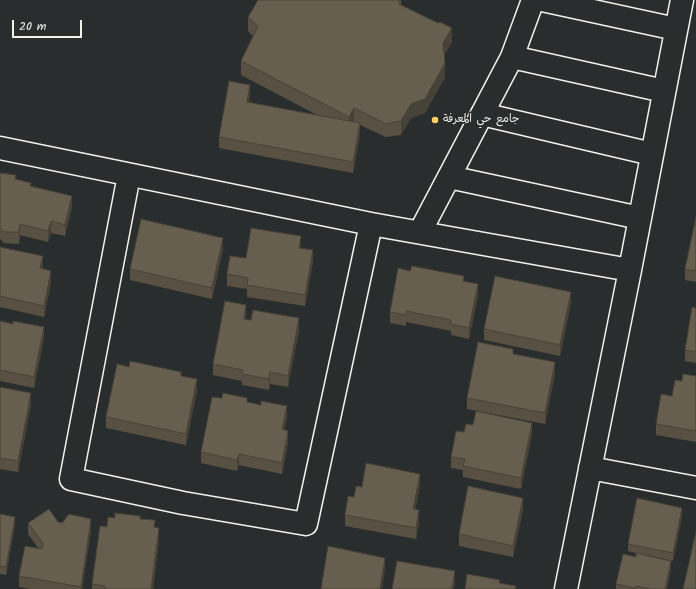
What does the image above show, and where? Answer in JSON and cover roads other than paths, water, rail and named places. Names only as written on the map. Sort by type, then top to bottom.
[{"type":"street","points":[[420,232],[512,56],[533,0]]},
{"type":"street","points":[[542,0],[676,29]]},
{"type":"street","points":[[566,589],[682,0]]},
{"type":"street","points":[[512,56],[664,91]]},
{"type":"street","points":[[482,114],[652,154]]},
{"type":"street","points":[[0,148],[371,224],[630,270]]},
{"type":"street","points":[[129,175],[72,479],[183,503],[306,524],[371,224]]},
{"type":"street","points":[[449,177],[640,218]]},
{"type":"street","points":[[590,468],[696,488]]},
{"type":"place","name":"جامع حي المعرفة","points":[[435,120]]}]
